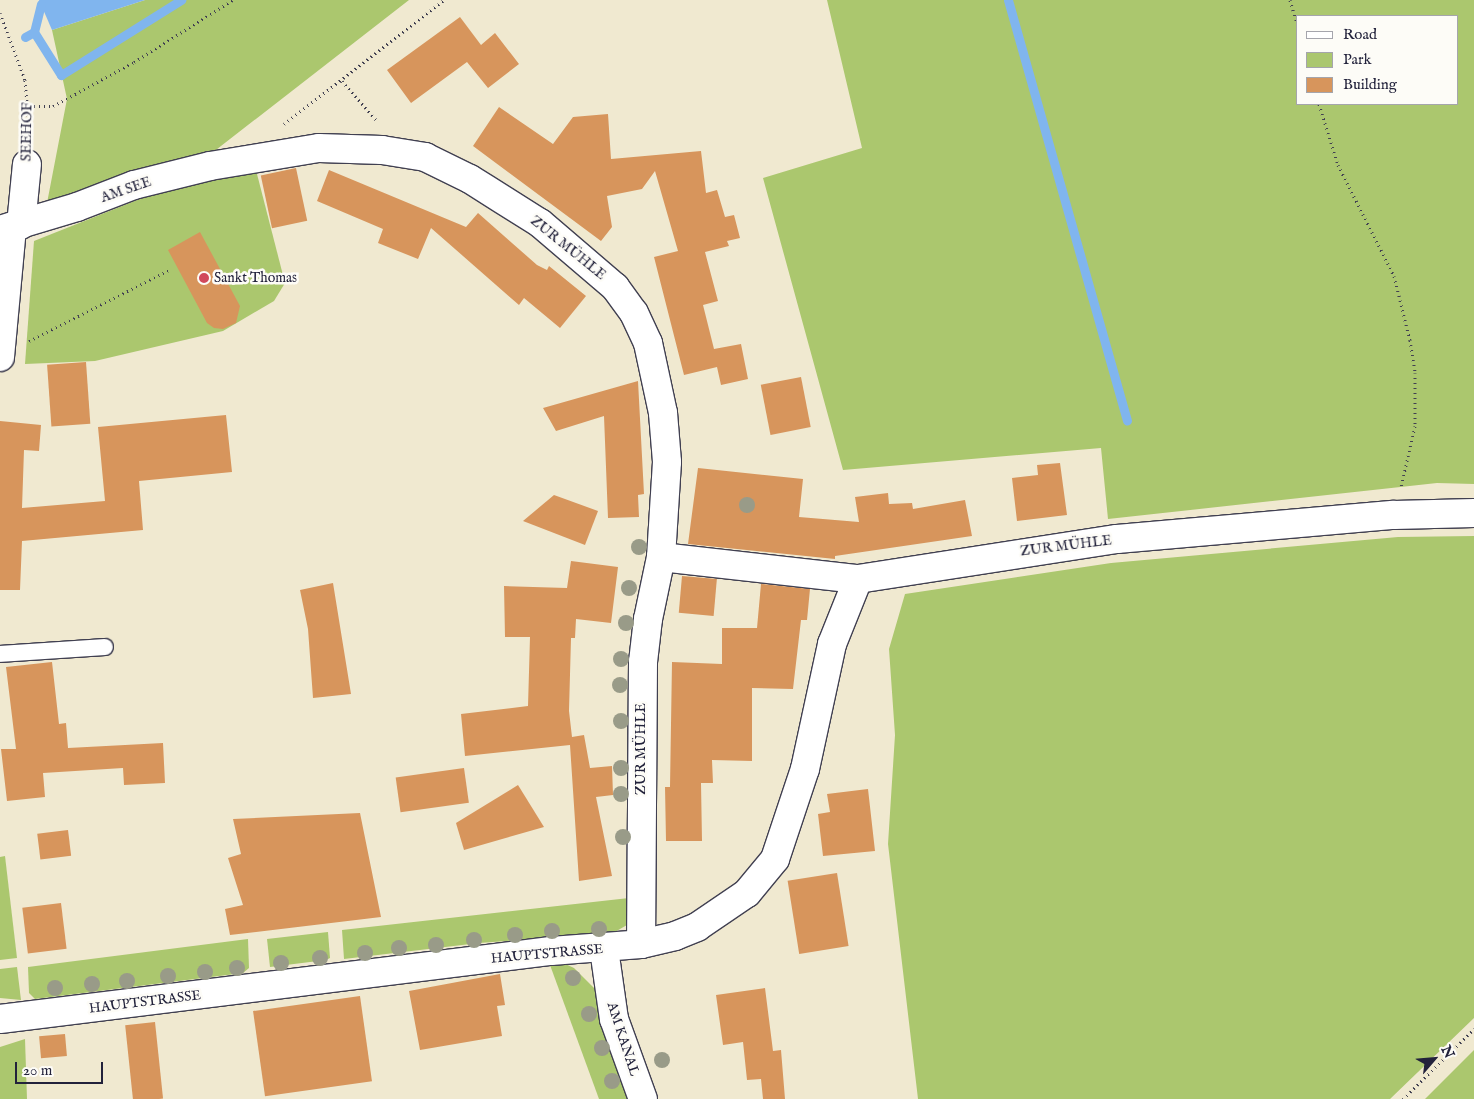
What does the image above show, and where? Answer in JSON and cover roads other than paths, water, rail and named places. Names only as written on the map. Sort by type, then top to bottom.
[{"type":"street","name":"ZUR MÜHLE","points":[[253,157],[319,148],[404,152],[453,170],[540,223],[615,287],[634,313],[654,363],[666,437],[667,493],[661,556],[648,619],[643,662],[641,944]]},
{"type":"street","name":"AM SEE","points":[[11,227],[151,180],[253,157]]},
{"type":"street","name":"SEEHOF","points":[[1,351],[11,227],[27,164]]},
{"type":"street","name":"ZUR MÜHLE","points":[[661,556],[858,579],[1085,542],[1394,514],[1474,513]]},
{"type":"street","name":"HAUPTSTRASSE","points":[[0,1019],[541,952],[604,949],[641,944],[675,936],[707,921],[747,893],[772,866],[805,770],[832,644],[858,579]]},
{"type":"street","name":"AM KANAL","points":[[604,949],[614,1018],[643,1099]]},
{"type":"lane","points":[[0,654],[105,646]]},
{"type":"water","points":[[39,0],[145,0],[52,30]]},
{"type":"waterway","points":[[25,37],[34,32],[61,75],[181,0]]},
{"type":"waterway","points":[[1008,0],[1127,420]]},
{"type":"waterway","points":[[34,32],[41,4]]},
{"type":"place","name":"Sankt Thomas","points":[[204,278]]}]
